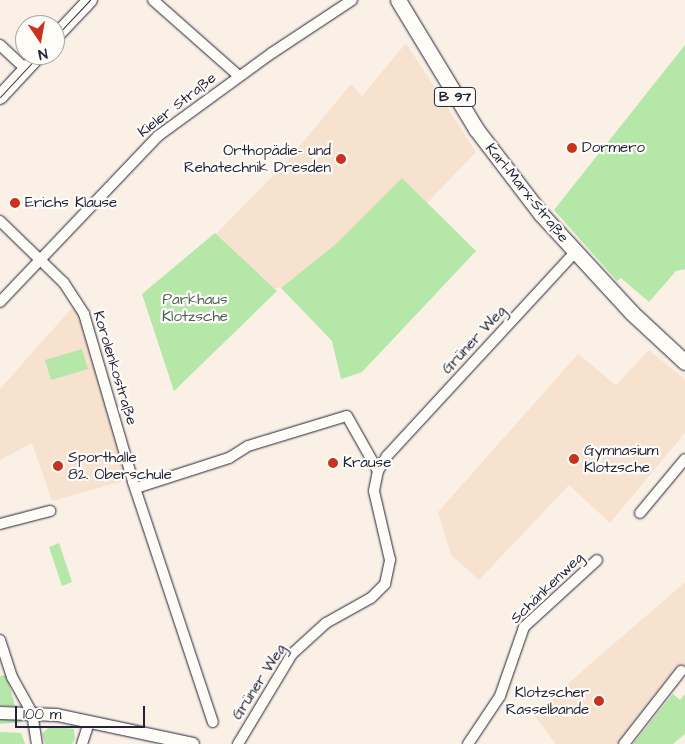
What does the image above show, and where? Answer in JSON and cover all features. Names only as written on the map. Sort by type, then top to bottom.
[{"type":"main road","points":[[65,26],[90,0]]},
{"type":"main road","name":"Karl-Marx-Straße","points":[[398,0],[435,66],[480,134],[574,252],[685,362]]},
{"type":"main road","points":[[0,97],[30,65]]},
{"type":"street","points":[[153,0],[239,76]]},
{"type":"street","name":"Kieler Straße","points":[[0,302],[40,257],[158,136],[239,76],[352,0]]},
{"type":"street","points":[[0,45],[26,69]]},
{"type":"street","name":"Korolenkostraße","points":[[0,221],[40,257],[78,301],[84,314],[136,488],[212,722]]},
{"type":"street","name":"Grüner Weg","points":[[238,744],[292,654],[326,623],[372,598],[386,584],[390,560],[374,491],[378,471],[387,456],[574,252]]},
{"type":"street","points":[[136,488],[229,458],[248,446],[347,416],[378,471]]},
{"type":"street","points":[[640,513],[685,459]]},
{"type":"street","points":[[2,526],[50,511]]},
{"type":"street","name":"Schänkenweg","points":[[468,744],[500,696],[524,627],[597,560]]},
{"type":"street","points":[[0,640],[2,658],[32,712],[37,744]]},
{"type":"street","points":[[624,744],[680,671]]},
{"type":"street","points":[[0,713],[32,712],[193,744]]},
{"type":"street","points":[[82,744],[89,722]]},
{"type":"shaded area","points":[[406,43],[476,152],[427,203],[403,179],[337,243],[281,288],[274,288],[216,234],[288,160],[351,84],[362,96]]},
{"type":"shaded area","points":[[77,308],[130,479],[52,501],[32,443],[0,460],[0,389],[70,310]]},
{"type":"shaded area","name":"Gymnasium Klotzsche","points":[[649,350],[685,379],[685,433],[610,523],[569,485],[479,580],[451,555],[438,512],[578,354],[616,385]]},
{"type":"shaded area","name":"Klotzscher Rasselbande","points":[[685,582],[685,670],[678,665],[617,744],[556,744],[533,714]]},
{"type":"green space","points":[[685,45],[685,269],[676,271],[649,302],[621,278],[617,281],[554,210]]},
{"type":"green space","points":[[402,178],[476,251],[362,372],[341,379],[332,341],[281,288],[337,243]]},
{"type":"green space","name":"Parkhaus Klotzsche","points":[[215,233],[277,291],[174,391],[142,294]]},
{"type":"green space","points":[[82,349],[88,369],[51,380],[45,360]]},
{"type":"green space","points":[[59,543],[72,582],[62,586],[49,547]]},
{"type":"green space","points":[[4,675],[7,677],[15,706],[0,706],[0,676]]},
{"type":"green space","points":[[673,694],[680,700],[685,694],[685,734],[673,744],[633,744]]},
{"type":"green space","points":[[0,719],[20,719],[23,722],[0,724]]},
{"type":"green space","points":[[50,726],[74,729],[75,739],[72,744],[45,744],[42,734]]},
{"type":"green space","points":[[0,732],[21,733],[25,744],[0,744]]},
{"type":"tram line","points":[[65,26],[90,0]]},
{"type":"tram line","points":[[0,97],[30,65]]},
{"type":"place","name":"Dormero","points":[[572,148]]},
{"type":"place","name":"Orthopädie- und Rehatechnik Dresden","points":[[341,159]]},
{"type":"place","name":"Erichs Klause","points":[[15,203]]},
{"type":"place","name":"Gymnasium Klotzsche","points":[[574,459]]},
{"type":"place","name":"Krause","points":[[333,463]]},
{"type":"place","name":"Sporthalle 82. Oberschule","points":[[58,466]]},
{"type":"place","name":"Klotzscher Rasselbande","points":[[599,701]]}]
